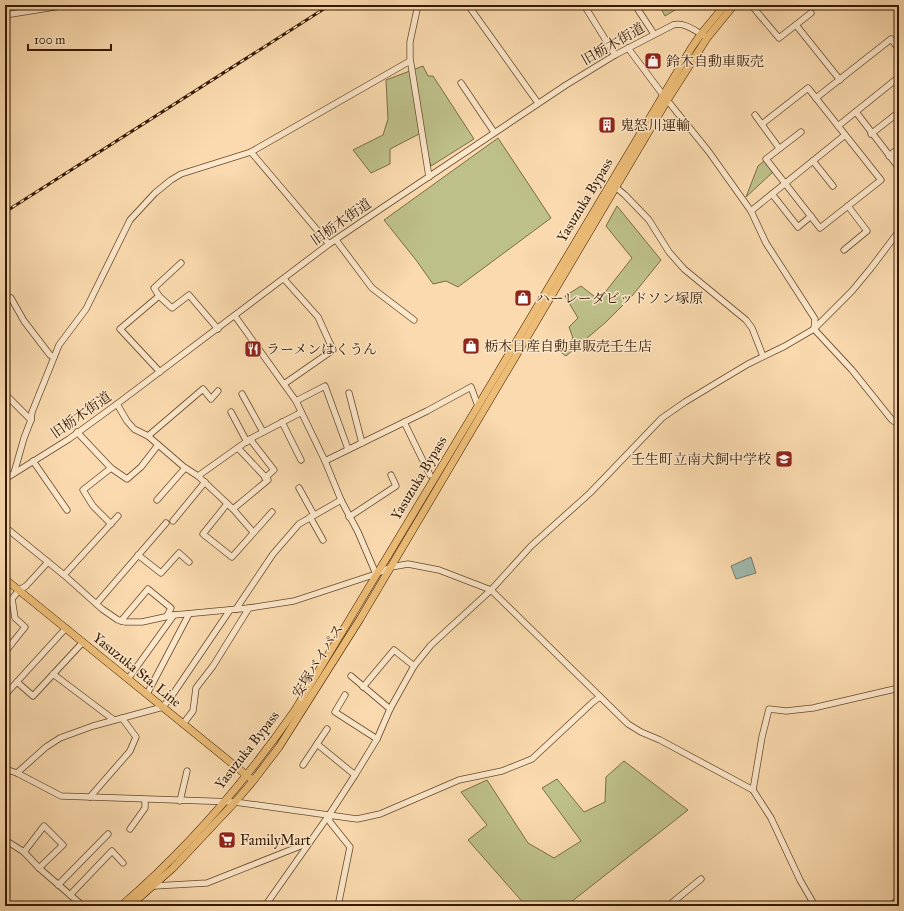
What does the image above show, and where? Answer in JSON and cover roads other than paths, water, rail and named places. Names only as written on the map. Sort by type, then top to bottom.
[{"type":"main road","points":[[704,36],[725,5]]},
{"type":"main road","points":[[704,36],[734,5]]},
{"type":"main road","name":"Yasuzuka Bypass","points":[[391,567],[614,185],[704,36]]},
{"type":"main road","name":"Yasuzuka Bypass","points":[[121,906],[168,862],[224,802],[273,742],[295,710],[478,406],[614,185]]},
{"type":"main road","name":"安塚バイパス","points":[[130,906],[173,868],[253,781],[301,713],[391,567]]},
{"type":"main road","name":"Yasuzuka Sta. Line","points":[[5,578],[253,781]]},
{"type":"street","points":[[5,15],[67,5]]},
{"type":"street","points":[[418,5],[410,42],[410,62],[429,176]]},
{"type":"street","points":[[468,5],[538,103]]},
{"type":"street","points":[[584,5],[615,55]]},
{"type":"street","points":[[635,5],[654,34]]},
{"type":"street","points":[[751,5],[779,38],[811,12]]},
{"type":"street","name":"旧栃木街道","points":[[5,479],[78,432],[117,404],[329,244],[538,103],[615,55],[654,34],[677,24],[686,26],[704,36]]},
{"type":"street","points":[[796,25],[840,80]]},
{"type":"street","points":[[816,98],[891,39],[899,49]]},
{"type":"street","points":[[628,48],[709,152],[752,211],[766,243],[815,319],[814,329],[852,370],[892,420],[899,425]]},
{"type":"street","points":[[14,473],[31,420],[32,412],[59,345],[86,309],[126,227],[145,202],[171,180],[181,174],[251,152],[410,62]]},
{"type":"street","points":[[838,126],[899,77]]},
{"type":"street","points":[[461,83],[494,132]]},
{"type":"street","points":[[762,124],[808,88],[881,180],[820,228],[766,159],[801,132]]},
{"type":"street","points":[[856,112],[899,168]]},
{"type":"street","points":[[872,134],[899,112]]},
{"type":"street","points":[[755,115],[779,148]]},
{"type":"street","points":[[752,211],[845,135]]},
{"type":"street","points":[[889,156],[899,148]]},
{"type":"street","points":[[251,152],[329,244]]},
{"type":"street","points":[[813,161],[833,186]]},
{"type":"street","points":[[614,185],[650,220],[675,261],[746,320],[752,328],[763,356]]},
{"type":"street","points":[[772,194],[798,227],[811,216]]},
{"type":"street","points":[[844,250],[867,231],[848,206]]},
{"type":"street","points":[[265,906],[329,815],[377,739],[390,709],[414,666],[431,645],[491,590],[531,546],[590,493],[662,418],[688,400],[763,356],[785,346],[814,329],[860,282],[899,231]]},
{"type":"street","points":[[336,240],[372,288],[414,320]]},
{"type":"street","points":[[181,263],[154,288],[159,296],[172,308],[189,295],[218,329]]},
{"type":"street","points":[[284,279],[318,317],[333,350],[284,384]]},
{"type":"street","points":[[159,296],[120,329],[160,372]]},
{"type":"street","points":[[11,298],[24,321],[50,355],[54,357]]},
{"type":"street","points":[[235,316],[296,401],[300,413],[325,461],[349,518],[358,532],[376,574]]},
{"type":"street","points":[[296,401],[325,386],[348,449]]},
{"type":"street","points":[[325,461],[471,387],[478,406]]},
{"type":"street","points":[[148,436],[203,389],[210,398],[218,391]]},
{"type":"street","points":[[349,393],[362,443]]},
{"type":"street","points":[[5,394],[31,420]]},
{"type":"street","points":[[242,394],[263,432]]},
{"type":"street","points":[[117,404],[127,421],[134,429],[148,436],[185,468],[206,482],[253,532]]},
{"type":"street","points":[[231,412],[248,440],[274,470],[265,478]]},
{"type":"street","points":[[198,476],[248,440],[300,413]]},
{"type":"street","points":[[282,422],[301,460]]},
{"type":"street","points":[[404,422],[430,475]]},
{"type":"street","points":[[78,432],[111,468],[127,479],[141,467],[158,445]]},
{"type":"street","points":[[233,509],[268,480],[238,448]]},
{"type":"street","points":[[33,461],[67,510]]},
{"type":"street","points":[[111,468],[83,490],[93,506],[111,524]]},
{"type":"street","points":[[157,500],[185,468]]},
{"type":"street","points":[[349,518],[396,486],[391,475]]},
{"type":"street","points":[[173,521],[206,482]]},
{"type":"street","points":[[299,488],[323,540]]},
{"type":"street","points":[[17,773],[46,747],[60,738],[93,726],[163,707],[273,554],[299,524],[341,500]]},
{"type":"street","points":[[227,504],[203,534],[232,557],[272,512]]},
{"type":"street","points":[[64,575],[118,516]]},
{"type":"street","points":[[97,604],[166,523]]},
{"type":"street","points":[[5,527],[110,615],[121,621],[142,622],[174,615],[233,610],[294,601],[376,574],[391,567],[408,564],[438,570],[491,590],[631,726],[753,790],[771,818],[800,880],[815,906]]},
{"type":"street","points":[[138,555],[161,573],[179,553],[189,562]]},
{"type":"street","points":[[5,652],[25,627],[15,618],[12,599],[19,590],[26,586],[48,562]]},
{"type":"street","points":[[121,621],[148,589],[171,608],[167,616]]},
{"type":"street","points":[[183,724],[193,711],[196,688],[216,661],[249,608]]},
{"type":"street","points":[[147,694],[189,614]]},
{"type":"street","points":[[128,679],[174,615]]},
{"type":"street","points":[[5,696],[66,628]]},
{"type":"street","points":[[17,682],[33,696],[82,642]]},
{"type":"street","points":[[363,687],[394,650],[414,666]]},
{"type":"street","points":[[53,674],[114,720]]},
{"type":"street","points":[[351,676],[390,709]]},
{"type":"street","points":[[753,790],[762,737],[770,709],[786,711],[813,708],[899,688]]},
{"type":"street","points":[[345,695],[335,712],[377,739]]},
{"type":"street","points":[[5,769],[17,773],[61,796],[235,802],[357,819],[380,814],[459,780],[502,771],[532,759],[600,697]]},
{"type":"street","points":[[90,797],[130,751],[136,737],[122,718]]},
{"type":"street","points":[[303,765],[327,729]]},
{"type":"street","points":[[317,744],[355,774]]},
{"type":"street","points":[[180,801],[187,771]]},
{"type":"street","points":[[130,829],[145,808],[145,800]]},
{"type":"street","points":[[329,815],[330,822],[350,848],[338,906]]},
{"type":"street","points":[[24,852],[44,826],[63,845],[39,868]]},
{"type":"street","points":[[58,885],[108,834]]},
{"type":"street","points":[[5,840],[24,852],[39,868],[83,906]]},
{"type":"street","points":[[154,886],[206,883],[309,843]]},
{"type":"street","points":[[70,895],[112,850],[123,863]]},
{"type":"street","points":[[668,906],[701,879]]},
{"type":"waterway","points":[[883,906],[899,897]]},
{"type":"railway","points":[[5,212],[330,5]]},
{"type":"place","name":"鈴木自動車販売","points":[[653,61]]},
{"type":"place","name":"鬼怒川運輸","points":[[607,125]]},
{"type":"place","name":"ハーレーダビッドソン塚原","points":[[523,298]]},
{"type":"place","name":"栃木日産自動車販売壬生店","points":[[471,346]]},
{"type":"place","name":"ラーメンはくうん","points":[[253,349]]},
{"type":"place","name":"壬生町立南犬飼中学校","points":[[784,459]]},
{"type":"place","name":"FamilyMart","points":[[227,840]]}]
